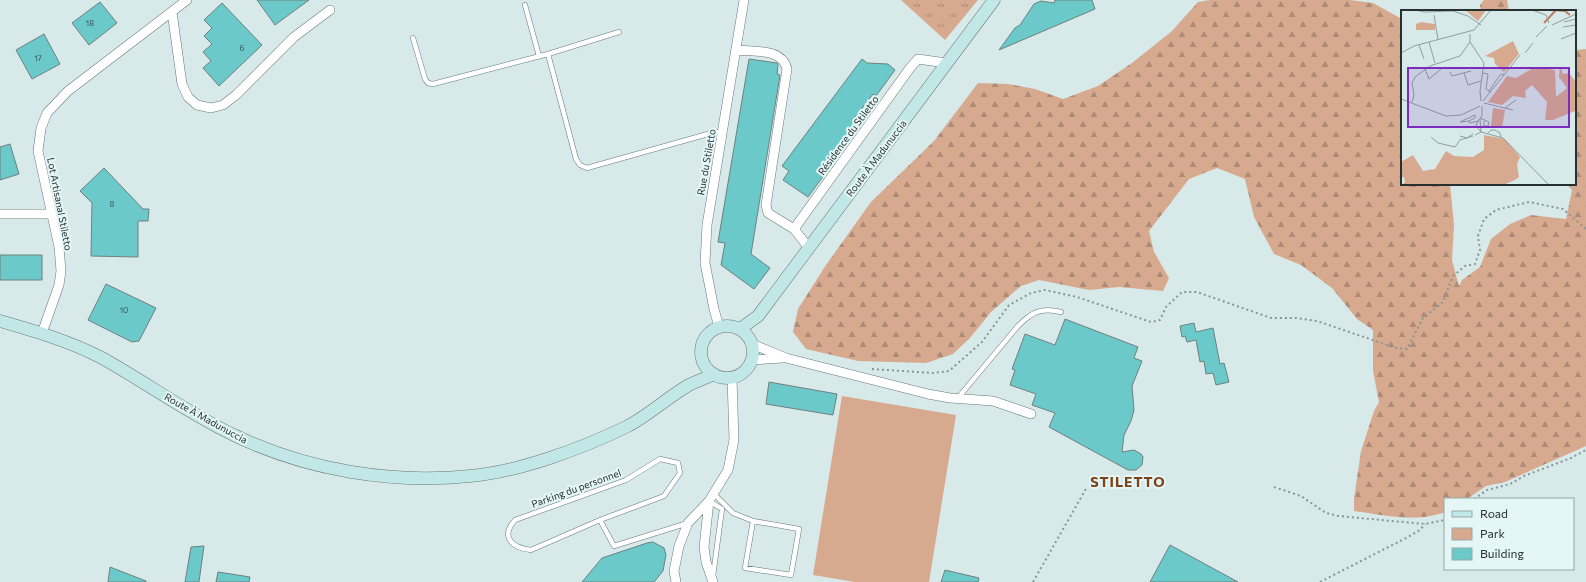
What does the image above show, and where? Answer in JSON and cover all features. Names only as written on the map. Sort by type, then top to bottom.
[{"type":"main road","name":"Route À Madunuccia","points":[[758,316],[994,0]]},
{"type":"main road","points":[[740,329],[758,316]]},
{"type":"main road","points":[[703,362],[714,374],[726,378],[732,378],[744,372],[752,360],[751,342],[758,316]]},
{"type":"main road","name":"Route À Madunuccia","points":[[0,321],[42,333],[101,358],[235,436],[280,454],[334,469],[377,476],[432,478],[471,476],[522,466],[574,448],[629,425],[690,385],[714,374]]},
{"type":"main road","points":[[690,385],[703,362],[702,350],[706,337],[719,327],[726,326],[740,329],[751,342]]},
{"type":"street","name":"Lot Artisanal Stiletto","points":[[42,333],[59,285],[61,271],[59,247],[38,151],[41,128],[47,113],[68,91],[187,0]]},
{"type":"street","name":"Rue du Stiletto","points":[[719,327],[705,262],[707,225],[737,50],[744,0]]},
{"type":"street","points":[[172,12],[182,84],[188,97],[197,105],[211,108],[223,105],[236,95],[294,37],[330,10]]},
{"type":"street","points":[[737,50],[778,54],[785,61],[787,69],[766,205],[768,213],[794,229],[809,248]]},
{"type":"street","name":"Résidence du Stiletto","points":[[794,229],[918,59],[946,63]]},
{"type":"street","points":[[0,214],[52,214]]},
{"type":"street","points":[[751,342],[786,358],[928,394],[957,399],[993,401],[1031,414]]},
{"type":"street","points":[[752,360],[786,358]]},
{"type":"street","points":[[676,582],[674,571],[679,546],[688,523],[712,497],[728,470],[734,440],[732,378]]},
{"type":"street","points":[[712,497],[704,547],[706,562],[713,582]]},
{"type":"lane","points":[[525,5],[539,56]]},
{"type":"lane","points":[[413,38],[425,78],[428,83],[433,84],[548,54],[618,32]]},
{"type":"lane","points":[[548,54],[576,159],[580,165],[586,168],[715,132],[723,132]]},
{"type":"lane","points":[[957,399],[1028,315],[1043,309],[1060,312]]},
{"type":"lane","name":"Parking du personnel","points":[[660,459],[678,463],[680,473],[664,496],[600,520],[531,550],[520,549],[510,542],[508,534],[509,527],[515,520],[626,480],[660,459]]},
{"type":"lane","points":[[712,497],[733,513],[753,521],[799,529],[791,575],[745,568],[753,521]]},
{"type":"lane","points":[[712,497],[722,509],[713,582]]},
{"type":"lane","points":[[600,520],[614,546],[688,523]]},
{"type":"path","points":[[868,368],[933,373],[949,370],[982,342],[1010,305],[1031,293],[1045,290],[1077,297],[1151,322],[1160,320],[1166,307],[1182,292],[1197,292],[1271,318],[1296,318],[1317,321],[1396,348],[1407,350],[1423,318],[1443,302],[1453,276],[1465,266],[1475,264],[1480,250],[1478,236],[1484,219],[1496,210],[1529,202],[1563,208],[1586,229]]},
{"type":"path","points":[[1475,498],[1487,490],[1510,484],[1524,476],[1571,458],[1586,450]]},
{"type":"path","points":[[1033,582],[1087,487]]},
{"type":"path","points":[[1274,487],[1301,496],[1326,513],[1377,520],[1425,524],[1444,520]]},
{"type":"path","points":[[1320,582],[1408,537],[1420,530],[1425,524]]},
{"type":"green space","points":[[901,0],[978,0],[945,40]]},
{"type":"green space","points":[[1210,0],[1350,0],[1373,3],[1401,18],[1401,185],[1450,185],[1454,225],[1452,260],[1459,286],[1462,280],[1480,267],[1491,239],[1510,224],[1531,215],[1566,219],[1572,190],[1568,185],[1576,185],[1576,50],[1586,49],[1586,446],[1505,482],[1486,486],[1468,498],[1444,498],[1444,512],[1412,518],[1354,511],[1354,499],[1361,451],[1374,411],[1379,402],[1373,371],[1373,330],[1357,319],[1332,288],[1301,265],[1274,254],[1254,217],[1245,179],[1217,168],[1189,179],[1149,231],[1154,252],[1169,278],[1163,291],[1119,287],[1089,290],[1039,280],[1021,286],[991,312],[970,338],[953,354],[926,363],[858,361],[806,349],[793,332],[798,309],[826,265],[871,202],[934,141],[978,83],[1008,84],[1035,89],[1063,99],[1098,86],[1132,63],[1172,31],[1198,2]]},
{"type":"green space","points":[[1484,0],[1507,0],[1509,10],[1481,10],[1480,5]]},
{"type":"green space","points":[[842,396],[956,415],[929,582],[855,582],[813,575]]},
{"type":"building","points":[[257,0],[309,0],[275,25]]},
{"type":"building","points":[[1055,0],[1092,0],[1095,9],[999,50],[1015,28],[1020,25],[1034,4],[1041,1],[1054,3]]},
{"type":"building","points":[[100,2],[117,23],[89,45],[72,23]]},
{"type":"building","points":[[222,3],[262,45],[219,86],[203,68],[211,61],[203,52],[212,44],[204,36],[212,28],[204,20]]},
{"type":"building","points":[[44,34],[60,64],[32,79],[16,50]]},
{"type":"building","points":[[749,59],[777,63],[777,74],[780,75],[751,254],[770,268],[754,289],[721,265],[725,243],[718,242]]},
{"type":"building","points":[[862,59],[867,63],[888,64],[895,70],[876,96],[873,94],[853,120],[860,126],[808,197],[783,180],[789,171],[782,166]]},
{"type":"building","points":[[10,144],[19,174],[0,180],[0,147]]},
{"type":"building","points":[[104,168],[143,209],[149,209],[148,221],[138,221],[138,257],[91,256],[92,203],[80,191]]},
{"type":"building","points":[[0,255],[42,255],[42,280],[0,280]]},
{"type":"building","points":[[106,284],[156,308],[139,341],[132,342],[88,320]]},
{"type":"building","points":[[1065,319],[1138,347],[1134,358],[1142,361],[1132,386],[1134,410],[1131,421],[1124,435],[1122,452],[1134,450],[1141,454],[1143,457],[1142,465],[1136,470],[1128,470],[1049,427],[1055,413],[1032,405],[1036,394],[1010,385],[1015,370],[1012,369],[1025,334],[1055,345]]},
{"type":"building","points":[[1194,323],[1196,332],[1213,328],[1220,364],[1224,363],[1229,382],[1216,385],[1213,373],[1206,374],[1204,361],[1200,362],[1196,340],[1187,342],[1185,336],[1182,337],[1180,326]]},
{"type":"building","points":[[769,382],[837,394],[833,415],[766,404]]},
{"type":"building","points":[[653,542],[664,548],[666,555],[663,571],[654,582],[582,582],[602,558]]},
{"type":"building","points":[[1170,545],[1238,582],[1150,582]]},
{"type":"building","points":[[204,546],[199,582],[185,582],[191,547]]},
{"type":"building","points":[[110,567],[146,581],[146,582],[108,582]]},
{"type":"building","points":[[945,570],[979,578],[978,582],[941,582]]},
{"type":"building","points":[[218,572],[250,577],[249,582],[216,582]]},
{"type":"district","name":"STILETTO","points":[[1128,482]]}]
